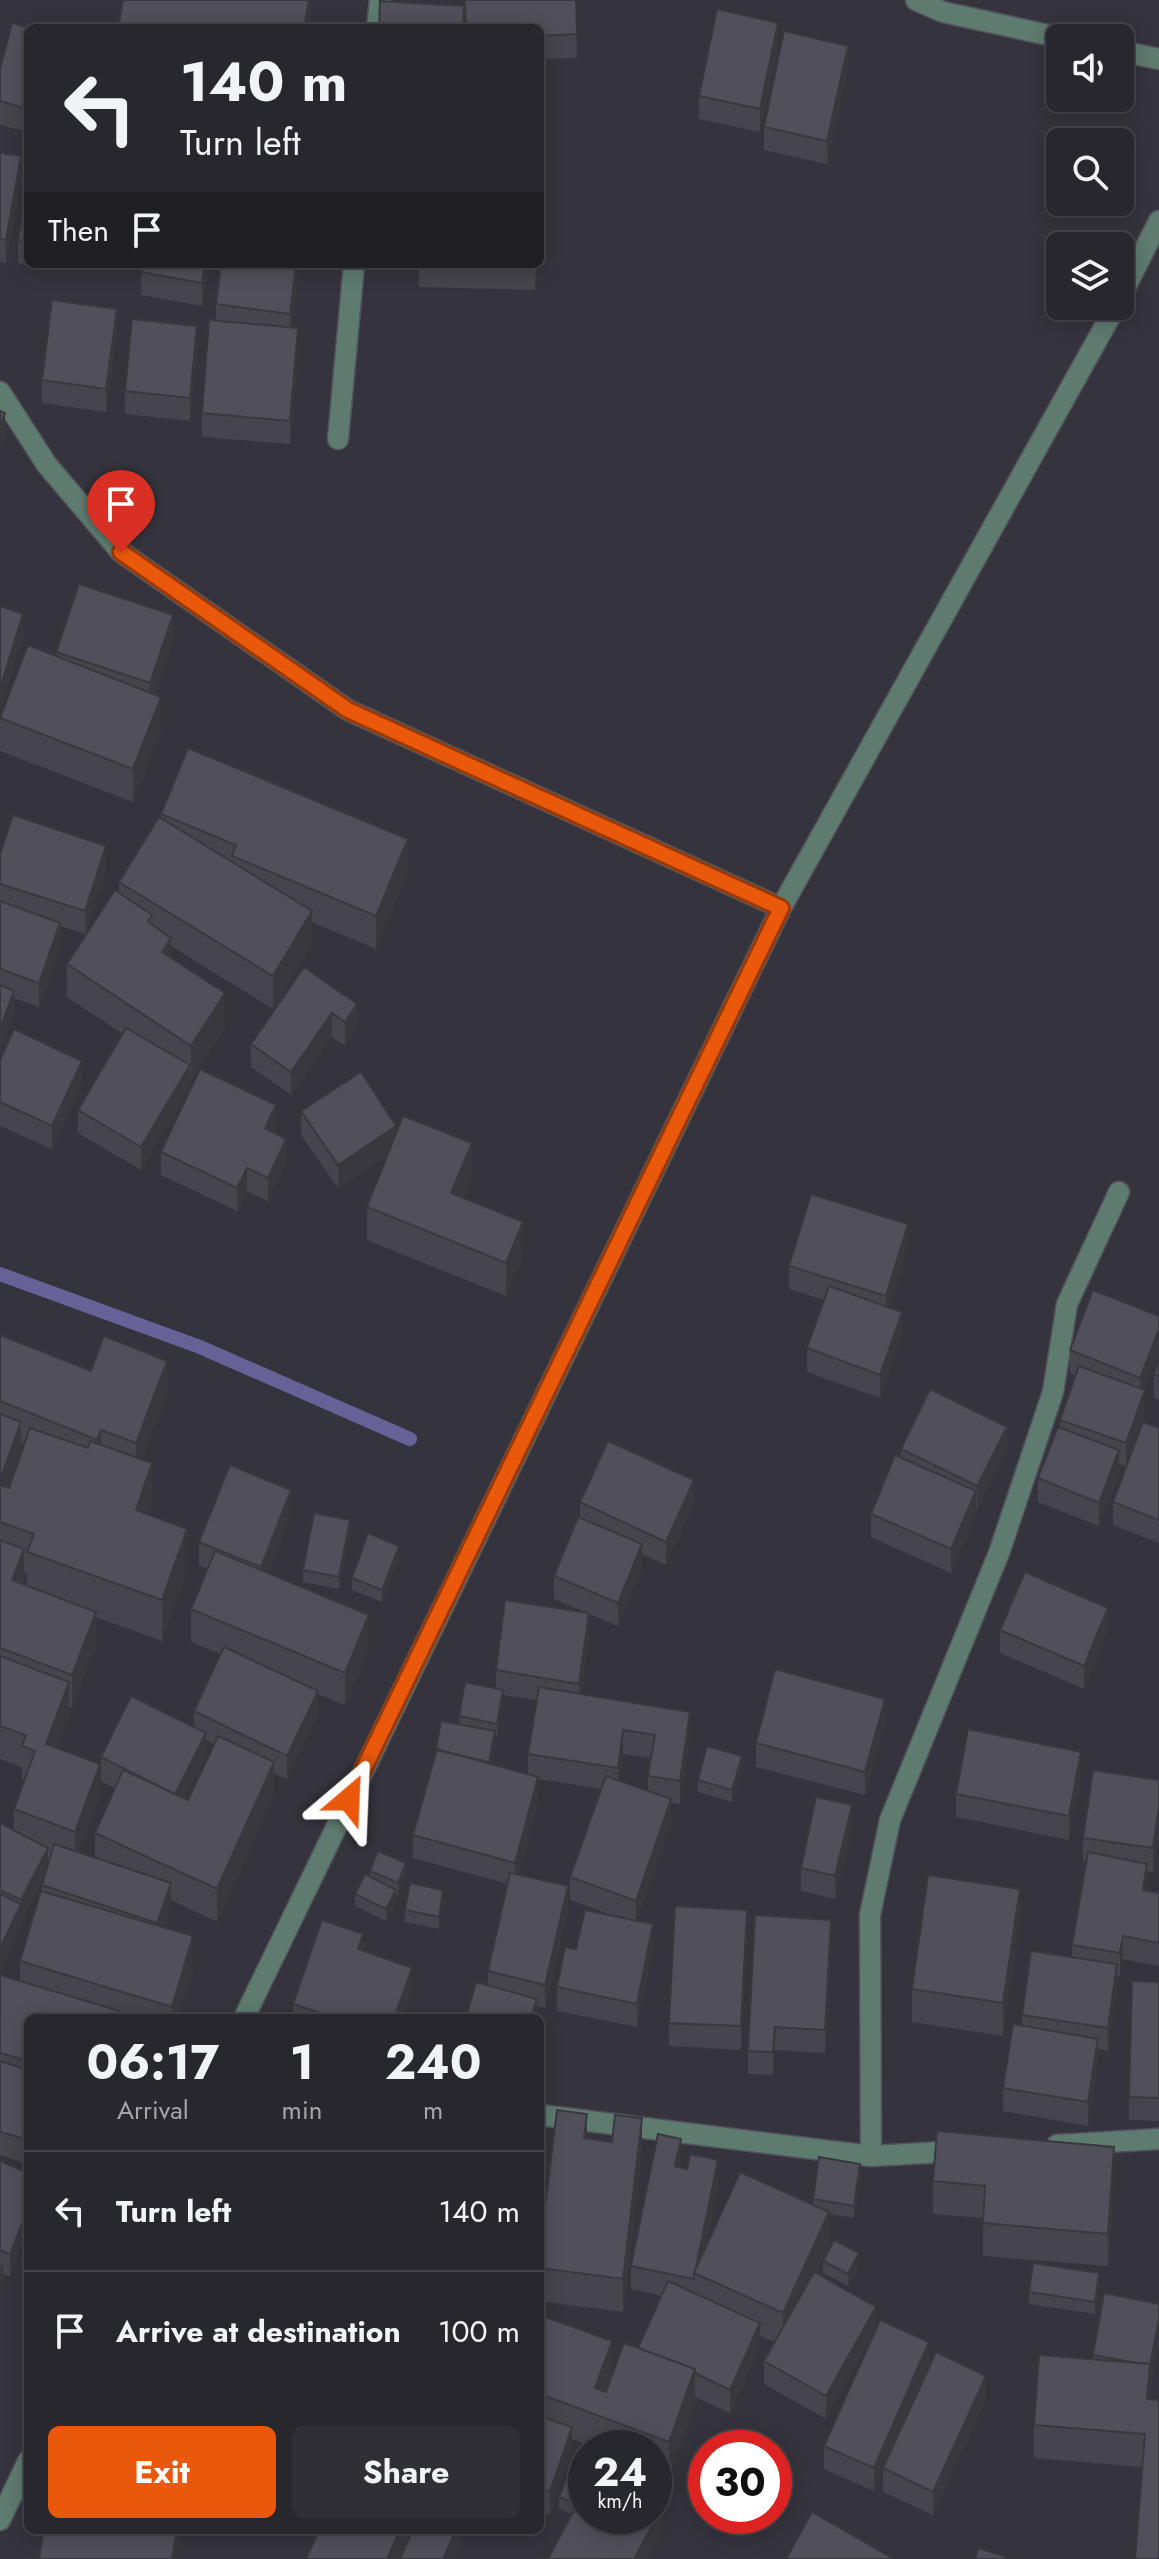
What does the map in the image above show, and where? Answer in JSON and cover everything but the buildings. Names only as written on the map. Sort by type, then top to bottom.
[{"type":"street","points":[[377,24],[380,0]]},
{"type":"street","points":[[916,0],[943,12],[1046,35]]},
{"type":"street","points":[[1134,54],[1159,59]]},
{"type":"street","points":[[1134,270],[1159,221]]},
{"type":"street","points":[[338,439],[354,268]]},
{"type":"street","points":[[246,2014],[781,908],[1108,320]]},
{"type":"street","points":[[0,392],[47,465],[121,552],[348,710],[781,908]]},
{"type":"street","points":[[871,2156],[870,1915],[890,1820],[999,1553],[1053,1392],[1067,1304],[1119,1192]]},
{"type":"street","points":[[544,2115],[871,2156],[977,2150]]},
{"type":"street","points":[[1038,2146],[1159,2139]]},
{"type":"street","points":[[0,2520],[24,2469]]},
{"type":"waterway","points":[[0,1274],[200,1347],[410,1439]]},
{"type":"route","points":[[121,552],[348,710],[781,908],[349,1799]]}]
